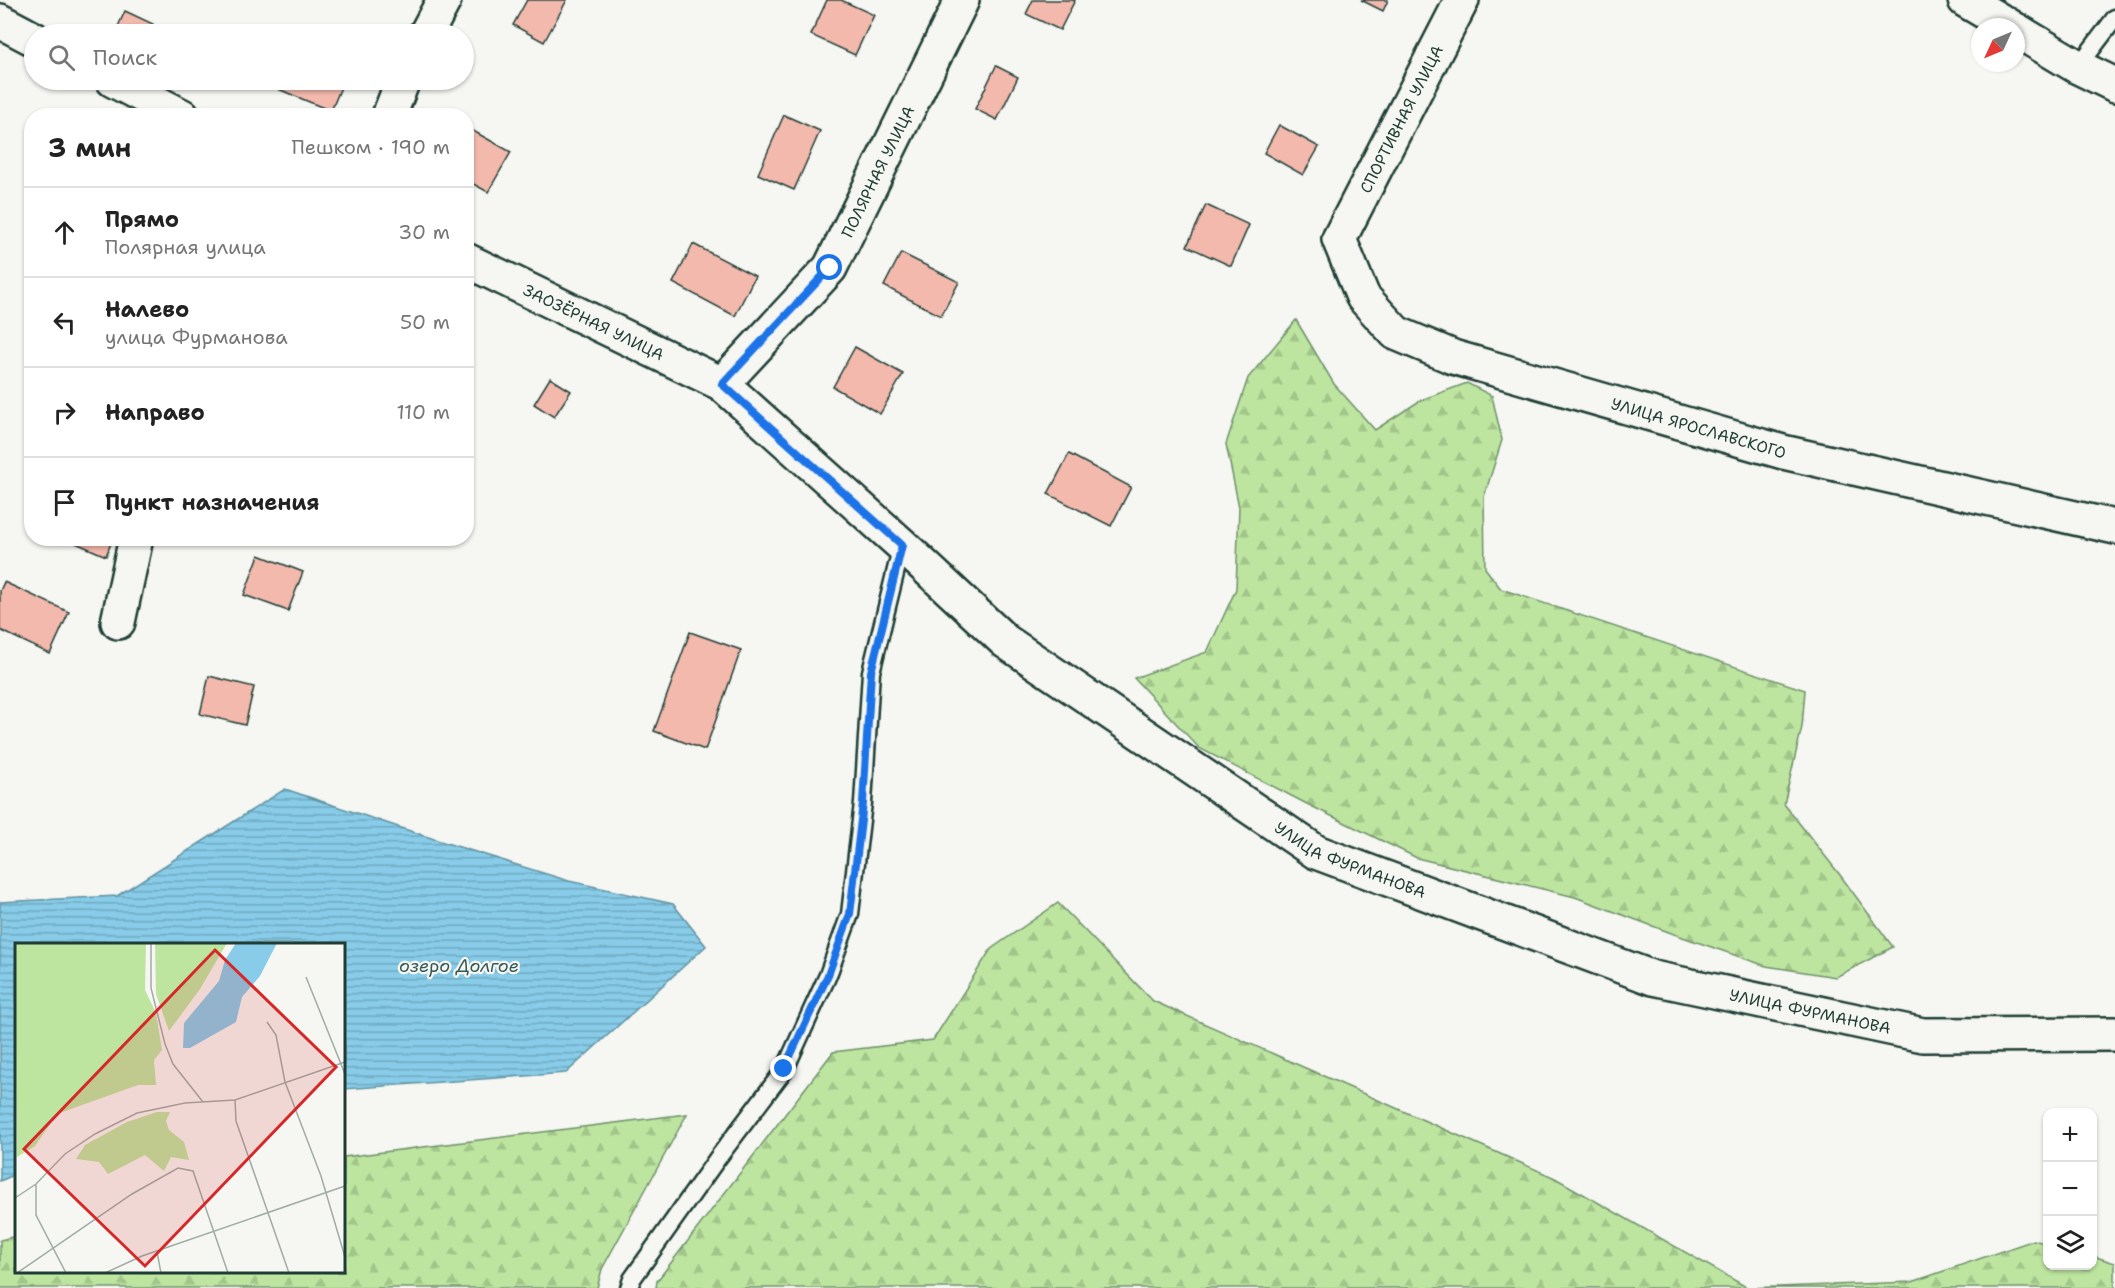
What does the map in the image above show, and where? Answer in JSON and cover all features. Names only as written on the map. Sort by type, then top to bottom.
[{"type":"main road","points":[[431,24],[444,0]]},
{"type":"main road","name":"ПОЛЯРНАЯ УЛИЦА","points":[[722,384],[830,268],[962,0]]},
{"type":"main road","name":"СПОРТИВНАЯ УЛИЦА","points":[[1339,239],[1462,0]]},
{"type":"main road","points":[[1972,2],[1997,18]]},
{"type":"main road","points":[[0,21],[24,34]]},
{"type":"main road","points":[[2025,35],[2078,67],[2115,85]]},
{"type":"main road","points":[[132,90],[167,108]]},
{"type":"main road","points":[[392,108],[399,90]]},
{"type":"main road","name":"УЛИЦА ЯРОСЛАВСКОГО","points":[[1339,239],[1363,297],[1396,333],[1453,357],[1783,452],[2115,527]]},
{"type":"main road","name":"ЗАОЗЁРНАЯ УЛИЦА","points":[[474,264],[722,384]]},
{"type":"main road","name":"УЛИЦА ФУРМАНОВА","points":[[722,384],[902,545],[1005,641],[1316,852],[1653,978],[1923,1035],[2115,1034]]},
{"type":"main road","points":[[118,622],[134,546]]},
{"type":"lane","points":[[2078,67],[2115,18]]},
{"type":"lane","points":[[629,1288],[632,1279],[658,1242],[784,1069],[832,965],[850,914],[863,803],[871,672],[902,545]]},
{"type":"green space","points":[[1296,320],[1334,384],[1375,430],[1421,400],[1467,383],[1492,396],[1502,440],[1484,497],[1485,568],[1501,589],[1805,690],[1802,727],[1784,804],[1893,947],[1836,977],[1766,966],[1575,897],[1417,858],[1199,748],[1134,678],[1207,652],[1236,589],[1239,507],[1226,444],[1248,378]]},
{"type":"green space","points":[[1058,903],[1153,1001],[1555,1178],[1748,1288],[656,1288],[657,1281],[833,1052],[933,1040],[991,949]]},
{"type":"green space","points":[[687,1114],[602,1269],[597,1288],[0,1288],[0,1240],[15,1236],[15,1273],[345,1273],[345,1157]]},
{"type":"green space","points":[[2034,1240],[2043,1243],[2043,1270],[2097,1270],[2097,1257],[2115,1263],[2115,1288],[1748,1288],[1912,1282]]},
{"type":"water","name":"озеро Долгое","points":[[285,789],[569,881],[673,904],[706,946],[566,1073],[345,1089],[345,943],[15,943],[15,1174],[0,1181],[0,902],[117,896]]},
{"type":"building","points":[[527,0],[567,0],[544,42],[513,25]]},
{"type":"building","points":[[827,0],[841,0],[874,15],[855,55],[811,35]]},
{"type":"building","points":[[1033,0],[1075,0],[1060,30],[1026,14]]},
{"type":"building","points":[[1361,0],[1388,0],[1383,11]]},
{"type":"building","points":[[125,11],[153,24],[119,24]]},
{"type":"building","points":[[996,66],[1018,77],[997,120],[975,109]]},
{"type":"building","points":[[281,90],[340,90],[332,108],[324,108]]},
{"type":"building","points":[[784,115],[820,131],[794,190],[758,174]]},
{"type":"building","points":[[1279,125],[1319,147],[1303,175],[1264,153]]},
{"type":"building","points":[[474,131],[511,152],[488,192],[474,184]]},
{"type":"building","points":[[1206,205],[1249,225],[1231,266],[1187,246]]},
{"type":"building","points":[[693,244],[755,276],[735,316],[673,283]]},
{"type":"building","points":[[901,253],[959,282],[941,316],[884,286]]},
{"type":"building","points":[[855,347],[903,374],[880,414],[833,387]]},
{"type":"building","points":[[550,378],[571,391],[554,417],[534,404]]},
{"type":"building","points":[[1069,454],[1131,487],[1111,526],[1048,494]]},
{"type":"building","points":[[83,546],[110,546],[106,556]]},
{"type":"building","points":[[259,555],[303,572],[288,611],[244,595]]},
{"type":"building","points":[[4,582],[69,612],[50,654],[0,630],[0,591]]},
{"type":"building","points":[[690,632],[741,650],[705,750],[654,731]]},
{"type":"building","points":[[209,676],[254,687],[245,725],[200,714]]},
{"type":"route","points":[[784,1069],[828,975],[850,914],[863,803],[871,672],[902,545],[722,384],[830,268]]}]
